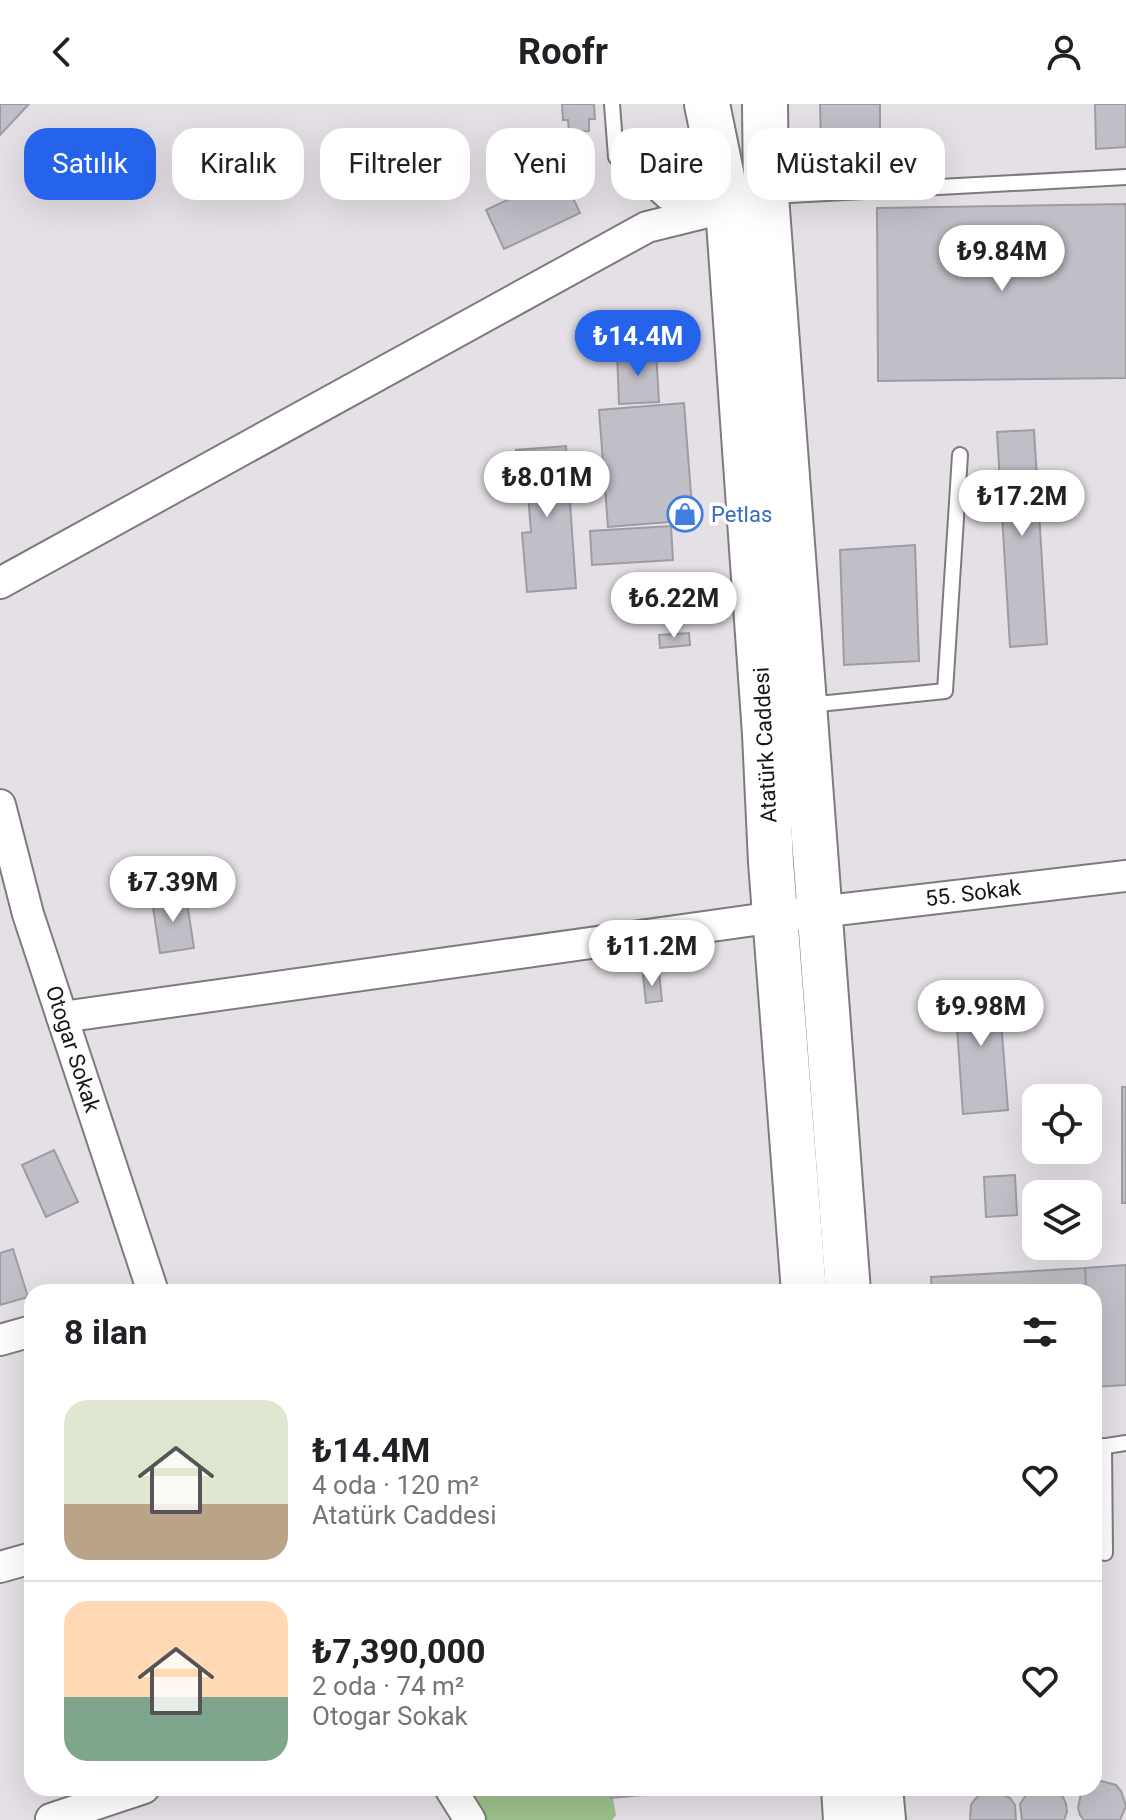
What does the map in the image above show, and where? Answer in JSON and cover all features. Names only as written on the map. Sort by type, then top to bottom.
[{"type":"main road","name":"Atatürk Caddesi","points":[[707,104],[747,202],[804,706],[847,1284]]},
{"type":"main road","name":"Atatürk Caddesi","points":[[765,104],[747,202],[762,692],[803,1284]]},
{"type":"main road","points":[[844,1796],[846,1820]]},
{"type":"main road","points":[[881,1796],[883,1820]]},
{"type":"street","points":[[0,583],[647,227],[747,202]]},
{"type":"street","name":"Otogar Sokak","points":[[0,805],[28,914],[150,1284]]},
{"type":"street","name":"55. Sokak","points":[[62,1017],[820,911],[1126,876]]},
{"type":"street","points":[[0,1340],[24,1333]]},
{"type":"street","points":[[0,1567],[24,1560]]},
{"type":"street","points":[[51,1819],[120,1796]]},
{"type":"street","points":[[455,1796],[470,1820]]},
{"type":"lane","points":[[612,104],[616,157],[664,201],[747,202],[1126,177]]},
{"type":"lane","points":[[804,706],[945,691],[960,455]]},
{"type":"lane","points":[[1102,1447],[1126,1443]]},
{"type":"lane","points":[[1102,1500],[1105,1553]]},
{"type":"green space","points":[[471,1796],[612,1796],[616,1815],[612,1820],[485,1820]]},
{"type":"building","points":[[0,104],[29,104],[0,135]]},
{"type":"building","points":[[562,104],[594,104],[595,119],[589,119],[589,128],[569,128],[568,120],[563,120]]},
{"type":"building","points":[[820,104],[880,104],[880,128],[821,128]]},
{"type":"building","points":[[1095,104],[1126,104],[1126,147],[1096,149]]},
{"type":"building","points":[[507,200],[574,200],[580,213],[504,249],[486,210]]},
{"type":"building","points":[[1126,204],[1126,378],[878,381],[877,208]]},
{"type":"building","points":[[656,351],[659,402],[619,404],[617,353]]},
{"type":"building","points":[[684,403],[693,520],[608,527],[599,410]]},
{"type":"building","points":[[1034,430],[1047,644],[1010,647],[997,432]]},
{"type":"building","points":[[566,446],[576,588],[527,592],[522,533],[531,532],[528,494],[519,495],[516,450]]},
{"type":"building","points":[[671,526],[673,560],[592,565],[590,531]]},
{"type":"building","points":[[915,545],[919,661],[844,665],[840,550]]},
{"type":"building","points":[[689,633],[690,645],[660,648],[659,635]]},
{"type":"building","points":[[186,896],[194,948],[160,953],[152,901]]},
{"type":"building","points":[[659,973],[662,1001],[646,1003],[643,975]]},
{"type":"building","points":[[998,982],[1008,1110],[963,1114],[954,985]]},
{"type":"building","points":[[1122,1087],[1126,1087],[1126,1203],[1122,1203]]},
{"type":"building","points":[[54,1150],[78,1202],[46,1217],[22,1165]]},
{"type":"building","points":[[1015,1175],[1017,1215],[986,1217],[984,1177]]},
{"type":"building","points":[[13,1249],[24,1284],[24,1298],[0,1305],[0,1253]]},
{"type":"building","points":[[1126,1265],[1126,1385],[1102,1386],[1102,1284],[1086,1284],[1085,1268]]},
{"type":"building","points":[[1085,1268],[1086,1284],[931,1284],[931,1277]]},
{"type":"building","points":[[1102,1781],[1116,1785],[1126,1806],[1120,1820],[1084,1820],[1078,1808],[1080,1796],[1102,1796]]},
{"type":"building","points":[[979,1796],[1010,1798],[1015,1805],[1016,1820],[970,1820],[971,1805]]},
{"type":"building","points":[[1025,1796],[1062,1796],[1067,1812],[1064,1820],[1022,1820],[1020,1804]]},
{"type":"place","name":"Petlas","points":[[685,514]]}]
